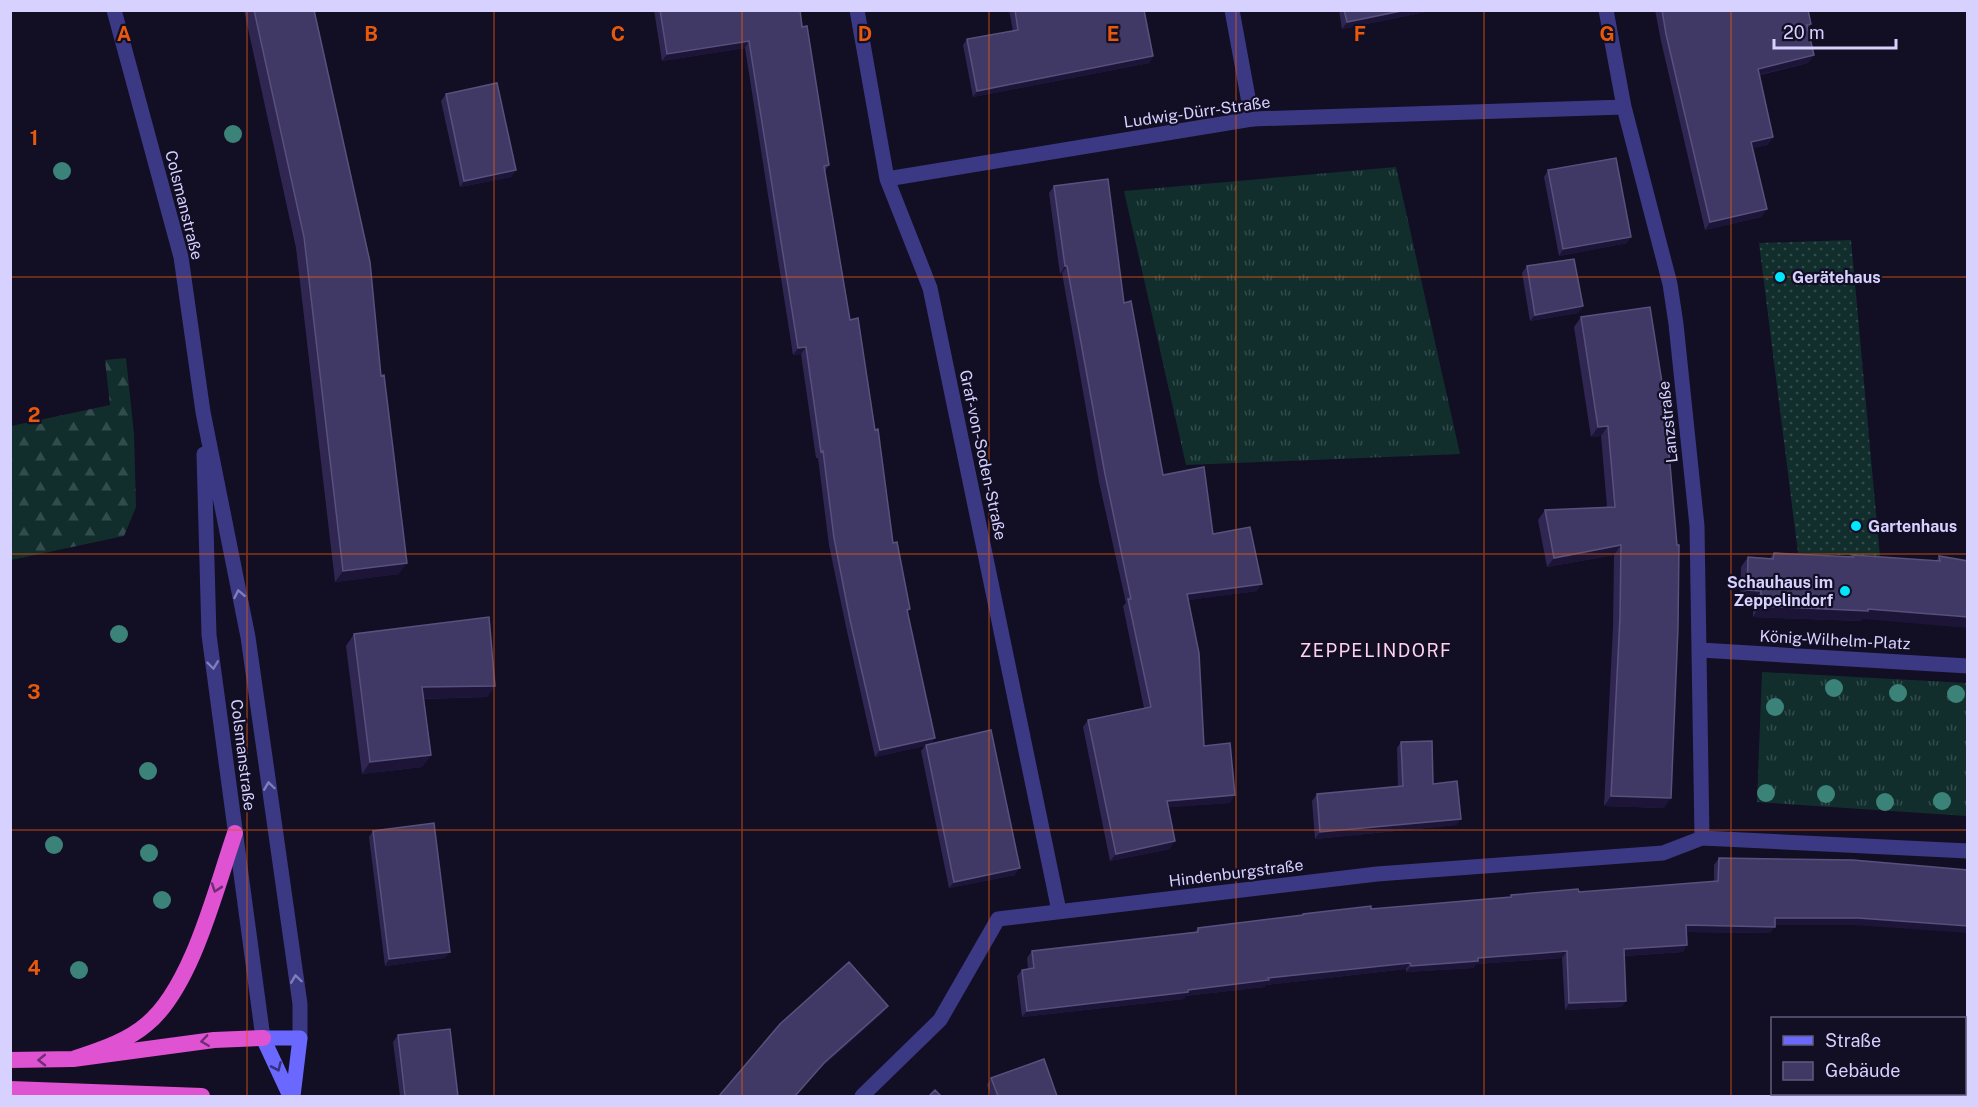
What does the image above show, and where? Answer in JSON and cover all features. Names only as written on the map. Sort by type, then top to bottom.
[{"type":"highway","points":[[73,1059],[123,1040],[148,1024],[166,1003],[198,942],[235,833]]},
{"type":"highway","points":[[10,1060],[73,1059],[214,1040],[263,1038]]},
{"type":"highway","points":[[10,1089],[202,1096]]},
{"type":"main road","points":[[263,1038],[300,1038]]},
{"type":"main road","name":"Colsmanstraße","points":[[263,1038],[291,1096]]},
{"type":"main road","name":"Colsmanstraße","points":[[291,1096],[300,1038]]},
{"type":"street","name":"Colsmanstraße","points":[[114,10],[181,257],[203,412],[248,637],[300,1004],[300,1038]]},
{"type":"street","name":"Graf-von-Soden-Straße","points":[[856,10],[887,179],[930,288],[1059,911]]},
{"type":"street","points":[[1232,10],[1252,119]]},
{"type":"street","name":"Lanzstraße","points":[[1606,10],[1624,107],[1670,284],[1676,324],[1698,526],[1702,838]]},
{"type":"street","name":"Ludwig-Dürr-Straße","points":[[887,179],[1252,119],[1624,107]]},
{"type":"street","name":"Colsmanstraße","points":[[203,412],[209,635],[263,1038]]},
{"type":"street","name":"König-Wilhelm-Platz","points":[[1700,650],[1968,666]]},
{"type":"street","points":[[1702,838],[1968,851]]},
{"type":"street","name":"Hindenburgstraße","points":[[862,1096],[940,1020],[998,919],[1377,874],[1662,853],[1702,838]]},
{"type":"green space","points":[[1396,167],[1460,454],[1186,465],[1124,191]]},
{"type":"green space","points":[[1851,240],[1880,557],[1798,553],[1759,243]]},
{"type":"green space","points":[[126,358],[134,434],[136,507],[124,536],[11,560],[11,426],[110,405],[105,360]]},
{"type":"green space","points":[[1762,672],[1967,683],[1967,816],[1757,802]]},
{"type":"building","points":[[254,10],[314,10],[370,262],[381,376],[384,375],[407,563],[343,571],[304,237]]},
{"type":"building","points":[[660,10],[800,10],[802,27],[807,26],[829,165],[824,166],[850,320],[858,318],[875,430],[878,429],[893,543],[897,542],[910,609],[907,610],[935,738],[880,750],[834,538],[806,347],[798,348],[749,41],[667,54]]},
{"type":"building","points":[[1015,10],[1144,10],[1153,56],[977,91],[967,39],[1018,30]]},
{"type":"building","points":[[1344,10],[1406,10],[1347,22]]},
{"type":"building","points":[[1662,10],[1808,10],[1811,24],[1807,25],[1814,55],[1758,69],[1773,137],[1751,142],[1767,209],[1710,222]]},
{"type":"building","points":[[497,83],[516,170],[464,181],[446,94]]},
{"type":"building","points":[[1616,158],[1631,237],[1563,249],[1548,170]]},
{"type":"building","points":[[1108,179],[1124,303],[1131,301],[1163,475],[1204,467],[1213,534],[1250,527],[1262,584],[1187,594],[1199,653],[1204,746],[1230,743],[1235,795],[1167,801],[1175,841],[1116,854],[1088,720],[1151,707],[1128,599],[1131,599],[1105,474],[1067,266],[1065,266],[1054,186]]},
{"type":"building","points":[[1574,259],[1583,306],[1535,315],[1527,266]]},
{"type":"building","points":[[1650,307],[1664,395],[1677,545],[1679,545],[1671,798],[1611,796],[1620,617],[1621,545],[1554,558],[1545,510],[1615,507],[1608,426],[1598,427],[1581,317]]},
{"type":"building","points":[[1774,553],[1853,557],[1853,555],[1940,561],[1939,556],[1968,561],[1968,617],[1868,609],[1868,611],[1760,606],[1761,591],[1747,590],[1748,557],[1773,559]]},
{"type":"building","points":[[489,617],[495,686],[422,687],[431,755],[370,762],[354,634]]},
{"type":"building","points":[[991,730],[1020,868],[954,882],[926,745]]},
{"type":"building","points":[[1432,741],[1433,784],[1457,781],[1461,819],[1320,832],[1317,794],[1403,786],[1401,742]]},
{"type":"building","points":[[434,823],[450,952],[389,959],[373,831]]},
{"type":"building","points":[[1719,858],[1853,860],[1968,870],[1968,926],[1858,918],[1775,918],[1775,927],[1686,925],[1687,945],[1624,949],[1626,1001],[1569,1003],[1567,951],[1478,958],[1478,961],[1411,966],[1410,963],[1268,978],[1269,980],[1188,990],[1188,992],[1027,1011],[1022,970],[1034,968],[1032,951],[1198,932],[1198,928],[1371,906],[1371,909],[1578,889],[1579,892],[1718,881]]},
{"type":"building","points":[[849,962],[888,1006],[824,1063],[795,1096],[719,1096],[780,1024]]},
{"type":"building","points":[[450,1029],[458,1096],[405,1096],[398,1035]]},
{"type":"building","points":[[1044,1059],[1057,1096],[998,1096],[991,1078]]},
{"type":"building","points":[[935,1090],[941,1096],[929,1096]]},
{"type":"place","name":"Gerätehaus","points":[[1780,277]]},
{"type":"place","name":"Gartenhaus","points":[[1856,526]]},
{"type":"place","name":"Schauhaus im Zeppelindorf","points":[[1845,591]]},
{"type":"district","name":"ZEPPELINDORF","points":[[1376,650]]}]
